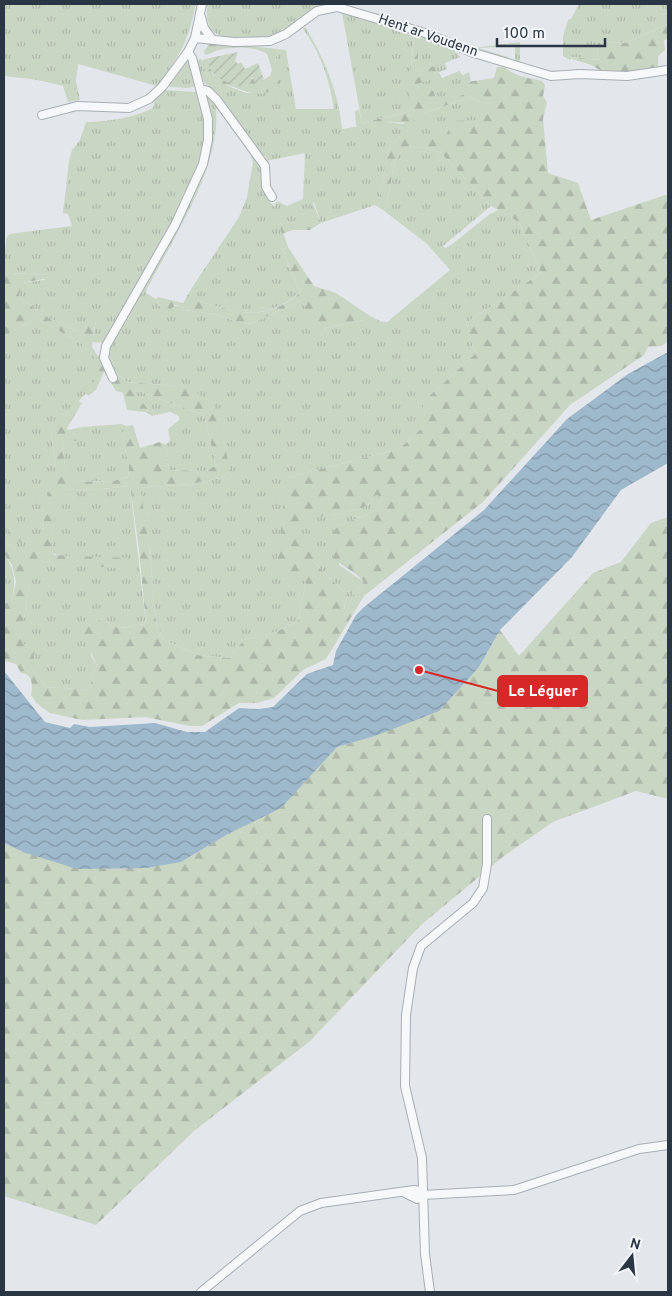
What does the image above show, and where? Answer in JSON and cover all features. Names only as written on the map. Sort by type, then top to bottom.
[{"type":"street","points":[[42,115],[69,107],[121,109],[139,104],[162,88],[188,52],[195,38],[202,4]]},
{"type":"street","name":"Hent ar Voudenn","points":[[195,38],[234,42],[270,41],[286,34],[317,11],[337,6],[425,33],[474,53],[546,76],[627,76],[668,70]]},
{"type":"street","points":[[200,14],[204,28],[212,39]]},
{"type":"street","points":[[112,378],[105,360],[106,346],[175,225],[203,164],[209,133],[201,89],[192,58],[188,52]]},
{"type":"street","points":[[201,89],[208,91],[217,100],[261,160],[266,172],[267,190],[272,197]]},
{"type":"street","points":[[430,1292],[422,1195],[422,1158],[405,1086],[406,1015],[413,968],[426,941],[472,903],[483,888],[487,864],[487,819]]},
{"type":"street","points":[[201,1292],[300,1210],[321,1203],[382,1194],[406,1193],[417,1199],[422,1195],[514,1190],[639,1148],[668,1145]]},
{"type":"green space","points":[[4,4],[196,4],[182,48],[157,86],[78,64],[76,81],[80,100],[68,102],[63,86],[38,80],[4,76]]},
{"type":"green space","points":[[207,4],[322,4],[276,36],[257,39],[235,39],[217,34],[212,30],[208,21]]},
{"type":"green space","points":[[579,4],[668,4],[668,24],[626,43],[600,41],[597,45],[598,60],[573,57],[570,60],[563,56],[563,36],[568,20],[571,19]]},
{"type":"green space","points":[[346,12],[414,34],[411,67],[411,111],[362,123],[342,13]]},
{"type":"green space","points":[[668,24],[668,38],[664,41],[665,50],[658,56],[658,69],[627,73],[603,72],[591,65],[572,59],[573,57],[598,60],[597,45],[600,41],[626,43]]},
{"type":"green space","points":[[305,27],[318,51],[334,89],[342,129],[385,122],[402,124],[424,113],[471,97],[479,102],[479,120],[447,136],[400,136],[388,150],[378,207],[375,205],[321,223],[314,202],[310,204],[314,220],[310,223],[289,223],[280,215],[277,215],[288,247],[283,250],[300,293],[286,302],[262,312],[250,313],[238,312],[197,300],[197,288],[193,286],[239,217],[247,197],[253,162],[248,149],[234,128],[262,167],[262,189],[274,207],[277,201],[287,206],[303,199],[305,153],[267,161],[266,156],[263,156],[219,97],[204,82],[196,61],[201,59],[208,78],[217,86],[223,84],[246,93],[268,92],[278,49],[286,50],[296,109],[334,109],[330,87],[315,47],[303,29]]},
{"type":"green space","points":[[414,34],[418,35],[418,70],[436,66],[435,78],[418,84],[417,92],[430,89],[434,92],[436,102],[463,95],[467,91],[467,82],[494,78],[497,67],[505,67],[518,75],[542,81],[545,85],[543,96],[547,102],[543,119],[548,173],[578,183],[591,220],[668,194],[668,342],[661,346],[648,347],[644,355],[570,405],[483,502],[364,596],[326,659],[303,670],[274,698],[257,703],[239,703],[202,726],[190,726],[145,717],[82,720],[50,713],[36,703],[31,695],[32,684],[30,678],[21,673],[16,664],[4,661],[4,604],[12,600],[16,582],[12,565],[4,554],[4,541],[14,547],[19,558],[34,551],[43,551],[43,523],[46,502],[48,492],[57,478],[51,431],[78,401],[82,403],[67,428],[68,430],[81,427],[82,433],[76,441],[64,441],[62,445],[66,471],[72,482],[113,481],[128,477],[129,467],[122,434],[127,426],[133,425],[140,448],[160,442],[166,445],[169,470],[207,471],[216,465],[204,415],[136,390],[135,394],[148,409],[145,412],[127,410],[123,393],[116,391],[104,372],[96,390],[88,396],[86,393],[105,361],[110,357],[115,371],[127,382],[190,387],[214,406],[230,468],[224,477],[192,484],[147,487],[141,491],[150,554],[156,623],[163,639],[196,655],[229,658],[244,640],[276,632],[298,621],[306,582],[277,571],[286,478],[399,449],[423,427],[423,402],[475,354],[466,323],[541,273],[519,222],[491,206],[441,153],[430,149],[407,146],[395,159],[386,208],[383,210],[378,207],[388,150],[400,136],[446,136],[452,121],[479,120],[479,102],[471,97],[424,113],[410,122],[380,123],[359,128],[356,125],[355,111],[359,110],[362,123],[411,111],[408,102]],"holes":[[[130,486],[139,550],[146,624],[121,628],[96,619],[91,620],[83,634],[97,666],[92,676],[90,690],[46,687],[31,667],[35,652],[23,643],[23,625],[31,574],[44,562],[126,569],[127,558],[54,555],[50,552],[59,490]],[[376,495],[382,497],[377,510],[339,526],[326,538],[332,555],[336,560],[364,582],[354,592],[347,610],[344,609],[347,595],[314,562],[314,551],[299,532],[301,516],[326,516],[346,513],[369,504]]]},
{"type":"green space","points":[[418,35],[446,45],[460,57],[445,63],[447,69],[439,72],[442,78],[459,71],[463,75],[469,72],[471,81],[467,82],[467,91],[463,95],[436,103],[417,92],[418,84],[436,66],[418,70]]},
{"type":"green space","points":[[211,42],[278,49],[275,62],[280,83],[271,90],[255,94],[231,86],[217,86],[208,78],[201,61],[205,59],[209,61],[213,75],[244,87],[249,78],[261,81],[270,76],[272,70],[267,54],[262,51],[231,48],[217,50],[205,55],[204,51]]},
{"type":"green space","points":[[520,42],[520,62],[515,61],[515,46],[478,48],[508,57],[509,60],[473,48]]},
{"type":"green space","points":[[238,52],[235,61],[238,64],[241,62],[245,69],[258,63],[264,79],[258,88],[255,88],[252,77],[244,88],[221,79],[212,72],[209,67],[209,61],[205,59]]},
{"type":"green space","points":[[186,62],[190,62],[197,86],[188,88],[170,87],[168,84]]},
{"type":"green space","points":[[165,90],[196,92],[199,95],[206,117],[206,148],[191,190],[105,343],[92,342],[95,327],[91,320],[81,333],[43,315],[19,297],[21,283],[44,280],[48,275],[10,273],[4,266],[6,239],[9,234],[72,226],[68,214],[63,213],[69,161],[72,150],[80,140],[86,122],[121,118],[146,111],[153,108],[155,97]]},
{"type":"green space","points":[[205,93],[214,100],[232,125],[216,108],[216,131],[203,178],[182,224],[147,289],[146,293],[156,299],[159,306],[181,306],[184,310],[214,314],[243,324],[253,323],[301,301],[321,335],[326,328],[368,319],[370,316],[382,322],[387,322],[450,270],[426,243],[383,210],[386,208],[395,159],[407,146],[430,149],[441,153],[491,206],[443,246],[445,248],[490,214],[499,210],[519,222],[541,273],[466,323],[475,354],[423,402],[423,427],[399,449],[286,478],[306,582],[298,621],[276,632],[244,640],[229,658],[196,655],[163,639],[156,623],[150,554],[140,491],[147,487],[192,484],[224,477],[230,468],[190,387],[127,382],[115,371],[110,357],[107,359],[112,339],[142,292],[181,218],[204,164]]},
{"type":"green space","points":[[312,201],[321,223],[310,230],[293,230],[282,234],[277,215],[280,215],[289,223],[310,223],[313,220],[310,203]]},
{"type":"green space","points":[[288,247],[314,286],[336,293],[370,316],[368,319],[326,328],[321,335],[317,335],[301,301],[253,323],[243,324],[214,314],[184,310],[181,306],[175,305],[171,309],[159,306],[156,299],[158,297],[183,303],[193,286],[197,287],[197,300],[225,309],[250,313],[274,309],[300,293],[283,250]]},
{"type":"green space","points":[[4,266],[10,273],[48,275],[49,278],[22,283],[19,297],[43,315],[81,333],[91,320],[95,320],[92,347],[99,358],[95,358],[81,343],[36,318],[4,336]]},
{"type":"green space","points":[[36,318],[81,343],[95,358],[99,355],[103,363],[92,387],[51,431],[57,478],[43,526],[43,552],[34,551],[19,559],[14,547],[4,541],[4,336]]},
{"type":"green space","points":[[136,390],[204,415],[216,465],[207,471],[169,470],[166,445],[170,440],[168,429],[179,420],[179,416],[170,412],[152,416],[145,412],[148,410],[135,394]]},
{"type":"green space","points":[[121,424],[127,426],[122,434],[129,467],[128,477],[113,481],[72,482],[66,472],[62,445],[64,441],[82,433],[81,427]]},
{"type":"green space","points":[[130,486],[146,624],[121,628],[96,619],[91,656],[97,666],[92,676],[90,690],[46,687],[31,667],[23,643],[23,625],[31,573],[44,562],[126,568],[50,553],[58,490]]},
{"type":"green space","points":[[376,494],[382,497],[377,510],[339,526],[339,565],[364,582],[354,592],[347,610],[344,609],[347,595],[314,562],[298,532],[301,515],[346,513],[369,504]]},
{"type":"green space","points":[[9,517],[13,517],[24,533],[20,542],[9,537],[7,522]]},
{"type":"green space","points":[[668,517],[668,799],[636,791],[553,822],[504,856],[421,925],[309,1042],[194,1131],[96,1225],[4,1196],[4,843],[23,852],[181,862],[228,834],[321,763],[337,747],[375,736],[479,667],[500,630],[519,656],[593,573],[621,562],[651,523]]},
{"type":"green space","points":[[4,554],[12,571],[14,587],[12,600],[4,604]]},
{"type":"water","points":[[668,352],[668,463],[621,490],[572,557],[500,630],[479,667],[439,711],[375,736],[337,747],[281,808],[228,834],[181,862],[146,868],[77,869],[23,852],[4,843],[4,671],[45,722],[70,728],[74,724],[90,727],[155,723],[187,732],[205,732],[239,708],[258,709],[273,707],[307,674],[333,665],[336,651],[356,615],[484,510],[567,419],[628,374]]},
{"type":"place","name":"Le Léguer","points":[[419,670]]}]
